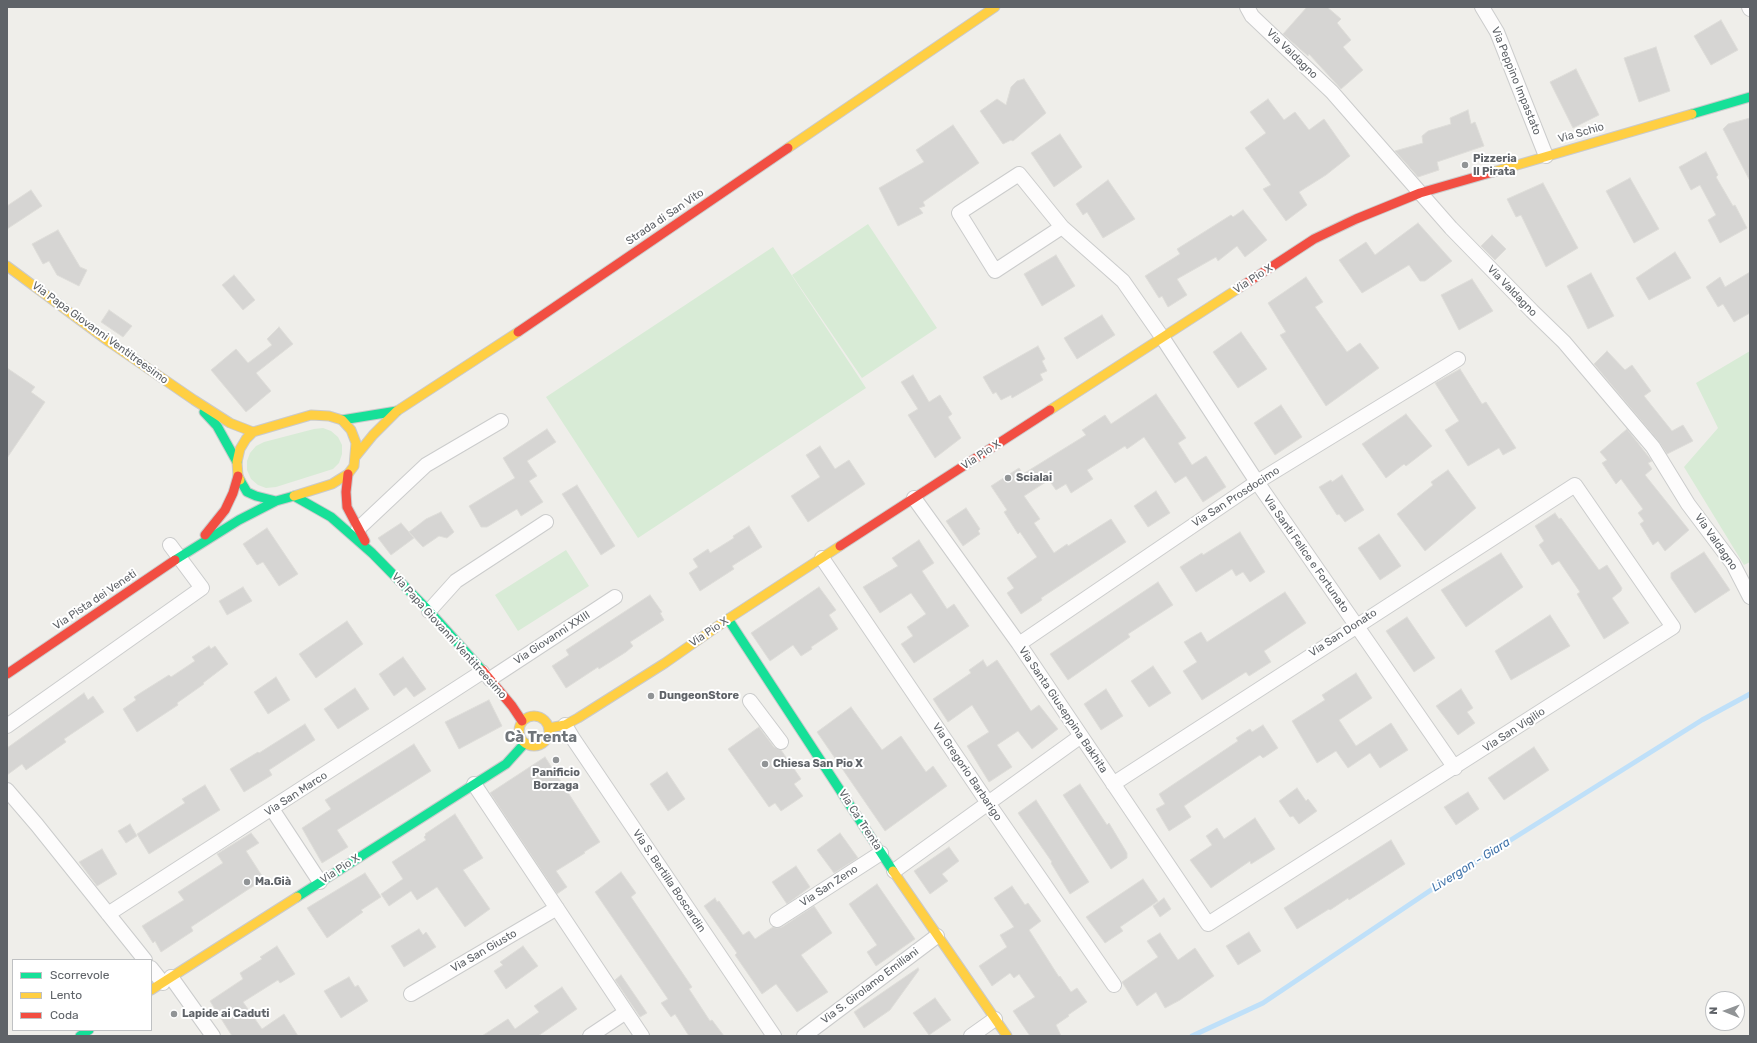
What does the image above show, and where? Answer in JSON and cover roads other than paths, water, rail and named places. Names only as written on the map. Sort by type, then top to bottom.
[{"type":"street","name":"Strada di San Vito","points":[[356,456],[373,435],[396,411],[546,313],[995,7]]},
{"type":"street","name":"Via Valdagno","points":[[1247,7],[1252,16],[1332,92],[1420,193],[1532,311],[1564,342],[1653,447],[1688,504],[1733,564],[1750,597]]},
{"type":"street","name":"Via Peppino Impastato","points":[[1482,7],[1498,32],[1546,156]]},
{"type":"street","name":"Via Schio","points":[[1420,193],[1750,97]]},
{"type":"street","name":"Via Santi Felice e Fortunato","points":[[1062,227],[996,271],[959,214],[1019,174],[1062,227],[1123,281],[1162,337],[1257,482],[1455,768]]},
{"type":"street","name":"Via Pio X","points":[[549,728],[565,725],[658,667],[728,619],[1314,239],[1356,219],[1420,193]]},
{"type":"street","name":"Via Papa Giovanni Ventitreesimo","points":[[7,266],[108,341],[194,400],[230,423],[253,432]]},
{"type":"street","name":"Via San Prosdocimo","points":[[1019,644],[1257,482],[1458,359]]},
{"type":"street","name":"Via Papa Giovanni Ventitreesimo","points":[[194,400],[217,426],[236,462],[238,476],[247,492],[264,500],[276,501],[332,484],[348,474],[354,466],[356,456]]},
{"type":"street","points":[[236,462],[246,439],[253,432],[311,415],[329,416],[342,420],[396,411]]},
{"type":"street","points":[[342,420],[351,430],[356,443],[356,456]]},
{"type":"street","points":[[358,529],[426,465],[501,421]]},
{"type":"street","name":"Via Papa Giovanni Ventitreesimo","points":[[348,474],[346,492],[347,507],[372,553]]},
{"type":"street","name":"Via Pista dei Veneti","points":[[197,545],[225,510],[233,493],[238,476]]},
{"type":"street","name":"Via San Donato","points":[[1113,784],[1575,484]]},
{"type":"street","name":"Via San Vigilio","points":[[1208,924],[1455,768],[1673,627],[1575,484]]},
{"type":"street","name":"Via Papa Giovanni Ventitreesimo","points":[[294,496],[331,517],[372,553],[429,612],[512,706],[522,721]]},
{"type":"street","name":"Via Santa Giuseppina Bakhita","points":[[914,498],[1019,644],[1208,924]]},
{"type":"street","name":"Via Pista dei Veneti","points":[[7,674],[197,545],[239,520],[276,501]]},
{"type":"street","points":[[429,612],[456,582],[546,522]]},
{"type":"street","points":[[7,726],[202,588],[170,545]]},
{"type":"street","name":"Via Gregorio Barbarigo","points":[[822,558],[988,803],[1114,985]]},
{"type":"street","name":"Via Giovanni XXIII","points":[[486,676],[615,597]]},
{"type":"street","name":"Via Ca' Trenta","points":[[728,619],[881,853],[1007,1036]]},
{"type":"street","name":"Via San Marco","points":[[108,914],[272,809],[486,676]]},
{"type":"street","points":[[750,700],[781,742]]},
{"type":"street","points":[[530,716],[544,719],[549,728],[548,737],[542,744],[533,746],[525,743],[519,733],[519,727],[522,721],[530,716]]},
{"type":"street","name":"Via S. Bertilla Boscardin","points":[[565,725],[774,1036]]},
{"type":"street","points":[[894,871],[1081,736]]},
{"type":"street","name":"Via Pio X","points":[[162,983],[506,764],[525,743]]},
{"type":"street","points":[[474,784],[642,1036]]},
{"type":"street","points":[[7,790],[37,825],[144,959]]},
{"type":"street","points":[[272,809],[320,882]]},
{"type":"street","name":"Via San Zeno","points":[[777,920],[881,853]]},
{"type":"street","name":"Via San Giusto","points":[[410,994],[557,908]]},
{"type":"street","name":"Via S. Girolamo Emiliani","points":[[804,1036],[937,936]]},
{"type":"street","points":[[152,969],[162,983],[213,1036]]},
{"type":"street","points":[[590,1036],[626,1012]]},
{"type":"street","points":[[971,1036],[995,1019]]},
{"type":"waterway","name":"Livergon - Giara","points":[[1192,1036],[1263,1003],[1431,890],[1702,720],[1750,694]]},
{"type":"place","name":"Pizzeria Il Pirata","points":[[1465,165]]},
{"type":"place","name":"Scialai","points":[[1008,478]]},
{"type":"place","name":"DungeonStore","points":[[651,696]]},
{"type":"place","name":"Panificio Borzaga","points":[[556,760]]},
{"type":"place","name":"Chiesa San Pio X","points":[[765,764]]},
{"type":"place","name":"Ma.Già","points":[[247,882]]},
{"type":"place","name":"Lapide ai Caduti","points":[[174,1014]]},
{"type":"district","name":"Cà Trenta","points":[[541,738]]}]
